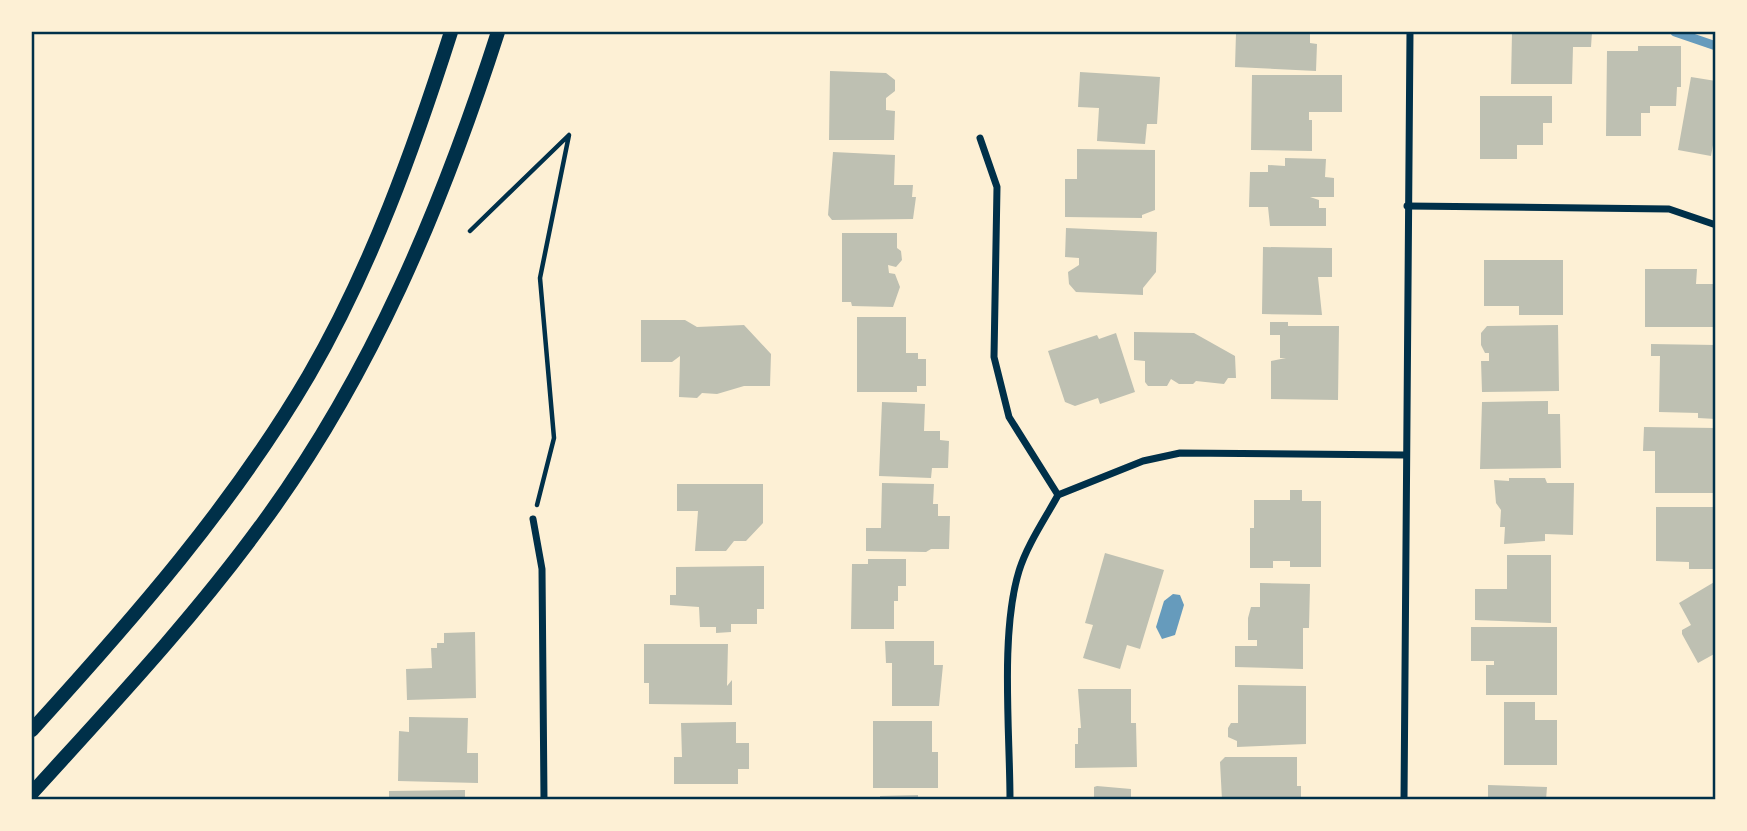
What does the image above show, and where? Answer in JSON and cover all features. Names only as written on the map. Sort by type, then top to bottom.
[{"type":"main road","points":[[32,730],[183,557],[265,446],[310,373],[391,201],[426,110],[451,32]]},
{"type":"main road","points":[[32,793],[184,623],[262,524],[322,433],[382,328],[414,260],[498,32]]},
{"type":"street","points":[[1404,800],[1410,32]]},
{"type":"street","points":[[980,138],[997,187],[993,357],[1009,417],[1058,495]]},
{"type":"street","points":[[1407,206],[1669,209],[1716,225]]},
{"type":"street","points":[[1010,800],[1010,630],[1013,598],[1020,568],[1058,495],[1143,461],[1180,453],[1405,455]]},
{"type":"street","points":[[533,519],[542,569],[544,800]]},
{"type":"path","points":[[470,231],[569,135],[540,278],[554,438],[533,519]]},
{"type":"water","points":[[1173,594],[1180,595],[1184,605],[1175,635],[1162,639],[1156,627],[1164,601]]},
{"type":"building","points":[[1310,32],[1310,43],[1317,44],[1316,71],[1235,67],[1236,33]]},
{"type":"building","points":[[1512,32],[1592,32],[1591,47],[1573,47],[1572,84],[1511,84]]},
{"type":"building","points":[[1638,46],[1681,46],[1681,87],[1677,87],[1676,106],[1650,106],[1650,113],[1641,113],[1641,136],[1606,136],[1607,51],[1638,51]]},
{"type":"building","points":[[830,71],[886,73],[895,80],[895,91],[886,98],[886,110],[895,111],[894,140],[829,140]]},
{"type":"building","points":[[1080,72],[1160,77],[1157,124],[1147,124],[1145,144],[1097,141],[1099,108],[1078,107]]},
{"type":"building","points":[[1252,75],[1342,75],[1342,112],[1309,112],[1309,120],[1312,120],[1312,151],[1251,150]]},
{"type":"building","points":[[1691,77],[1716,81],[1716,145],[1713,145],[1711,156],[1678,150]]},
{"type":"building","points":[[1480,96],[1552,96],[1552,123],[1543,123],[1543,145],[1517,145],[1517,159],[1480,159]]},
{"type":"building","points":[[1077,149],[1155,150],[1155,210],[1142,215],[1142,218],[1065,217],[1065,179],[1077,179]]},
{"type":"building","points":[[833,152],[895,155],[894,185],[913,185],[912,197],[916,197],[913,219],[832,220],[828,215]]},
{"type":"building","points":[[1285,158],[1326,159],[1325,177],[1334,178],[1334,197],[1310,197],[1319,200],[1319,208],[1326,208],[1326,226],[1270,226],[1268,207],[1249,207],[1250,172],[1268,172],[1268,165],[1285,166]]},
{"type":"building","points":[[1066,228],[1157,232],[1156,272],[1143,288],[1143,295],[1076,292],[1069,284],[1068,272],[1079,265],[1079,258],[1065,257]]},
{"type":"building","points":[[842,233],[897,233],[897,248],[901,251],[902,260],[896,267],[888,265],[889,273],[895,274],[900,287],[893,307],[852,306],[851,302],[842,302]]},
{"type":"building","points":[[1263,247],[1332,248],[1332,277],[1318,277],[1322,315],[1262,314]]},
{"type":"building","points":[[1484,260],[1563,260],[1563,315],[1519,315],[1519,306],[1484,306]]},
{"type":"building","points":[[1645,269],[1697,269],[1696,284],[1716,284],[1716,327],[1645,327]]},
{"type":"building","points":[[857,317],[906,317],[906,353],[918,353],[918,359],[926,359],[926,386],[917,386],[917,392],[857,392]]},
{"type":"building","points":[[641,320],[685,320],[697,327],[744,325],[771,354],[770,386],[744,386],[717,394],[702,393],[697,398],[679,397],[680,356],[672,362],[641,362]]},
{"type":"building","points":[[1270,322],[1288,322],[1288,326],[1339,326],[1338,400],[1271,399],[1271,361],[1286,358],[1280,358],[1280,335],[1270,335]]},
{"type":"building","points":[[1558,325],[1559,391],[1482,392],[1481,361],[1489,361],[1489,353],[1485,353],[1481,345],[1481,333],[1487,326]]},
{"type":"building","points":[[1134,332],[1194,333],[1235,356],[1236,378],[1228,378],[1224,384],[1196,381],[1193,384],[1179,384],[1171,379],[1167,386],[1148,386],[1145,382],[1145,361],[1134,360]]},
{"type":"building","points":[[1116,333],[1135,392],[1100,404],[1098,398],[1075,406],[1065,402],[1048,351],[1097,335],[1099,339]]},
{"type":"building","points":[[1651,344],[1716,345],[1716,419],[1698,418],[1698,413],[1659,412],[1660,356],[1651,356]]},
{"type":"building","points":[[1548,401],[1548,414],[1560,414],[1561,468],[1480,469],[1482,402]]},
{"type":"building","points":[[882,402],[925,404],[924,431],[940,431],[940,440],[949,441],[948,468],[932,468],[931,478],[879,476]]},
{"type":"building","points":[[1644,427],[1716,428],[1716,493],[1655,493],[1655,451],[1643,451]]},
{"type":"building","points":[[1509,478],[1545,478],[1547,483],[1574,483],[1573,535],[1545,534],[1545,541],[1504,544],[1505,527],[1500,527],[1501,510],[1496,503],[1494,480],[1509,481]]},
{"type":"building","points":[[882,483],[934,484],[933,504],[938,504],[938,516],[950,516],[949,549],[931,549],[926,552],[866,551],[866,528],[881,528]]},
{"type":"building","points":[[677,484],[763,484],[763,523],[746,541],[734,541],[726,551],[695,551],[698,511],[677,511]]},
{"type":"building","points":[[1290,490],[1302,490],[1302,501],[1321,501],[1321,567],[1290,567],[1290,561],[1273,561],[1273,568],[1250,568],[1250,528],[1254,528],[1254,500],[1290,500]]},
{"type":"building","points":[[1656,507],[1716,507],[1716,569],[1689,569],[1689,562],[1656,561]]},
{"type":"building","points":[[1105,553],[1164,570],[1140,649],[1127,645],[1120,669],[1083,658],[1093,625],[1085,623]]},
{"type":"building","points":[[1507,555],[1551,555],[1551,623],[1475,620],[1475,589],[1507,589]]},
{"type":"building","points":[[868,559],[906,559],[906,586],[898,586],[898,601],[894,601],[894,629],[851,629],[852,564],[868,564]]},
{"type":"building","points":[[764,566],[764,609],[757,609],[757,624],[731,624],[731,632],[716,633],[716,627],[700,627],[699,607],[670,605],[670,595],[676,595],[676,567]]},
{"type":"building","points":[[1716,581],[1716,653],[1698,663],[1682,634],[1682,630],[1691,625],[1679,603]]},
{"type":"building","points":[[1260,583],[1310,584],[1309,628],[1303,628],[1303,669],[1235,667],[1235,646],[1257,646],[1257,640],[1248,640],[1248,618],[1251,607],[1260,607]]},
{"type":"building","points":[[1471,627],[1557,627],[1557,695],[1486,695],[1486,665],[1494,665],[1494,661],[1471,661]]},
{"type":"building","points":[[475,632],[476,698],[407,700],[406,669],[432,668],[431,648],[437,648],[437,643],[444,643],[444,633]]},
{"type":"building","points":[[885,641],[934,641],[934,665],[943,665],[939,706],[892,706],[892,663],[886,663]]},
{"type":"building","points":[[644,644],[728,644],[727,686],[732,680],[732,705],[649,704],[649,683],[644,683]]},
{"type":"building","points":[[1238,685],[1306,686],[1306,744],[1237,747],[1237,741],[1228,737],[1228,728],[1231,723],[1238,723]]},
{"type":"building","points":[[1078,689],[1131,689],[1131,723],[1136,723],[1137,767],[1075,768],[1075,744],[1078,744],[1078,728],[1081,728]]},
{"type":"building","points":[[1504,702],[1535,702],[1535,720],[1557,720],[1557,765],[1504,765]]},
{"type":"building","points":[[409,717],[468,718],[467,753],[478,753],[478,783],[398,781],[399,731],[409,732]]},
{"type":"building","points":[[873,721],[932,721],[932,752],[938,752],[938,788],[873,788]]},
{"type":"building","points":[[736,722],[736,743],[749,743],[749,769],[738,769],[738,784],[674,784],[674,757],[682,757],[681,723]]},
{"type":"building","points":[[1225,757],[1297,757],[1297,786],[1301,786],[1301,800],[1222,800],[1220,762]]},
{"type":"building","points":[[1488,785],[1547,787],[1546,800],[1488,800]]},
{"type":"building","points":[[1094,787],[1131,789],[1131,800],[1094,800]]},
{"type":"building","points":[[465,790],[465,800],[389,800],[389,791]]},
{"type":"building","points":[[918,795],[918,800],[880,800],[880,796]]},
{"type":"waterway","points":[[1675,32],[1716,46]]}]
